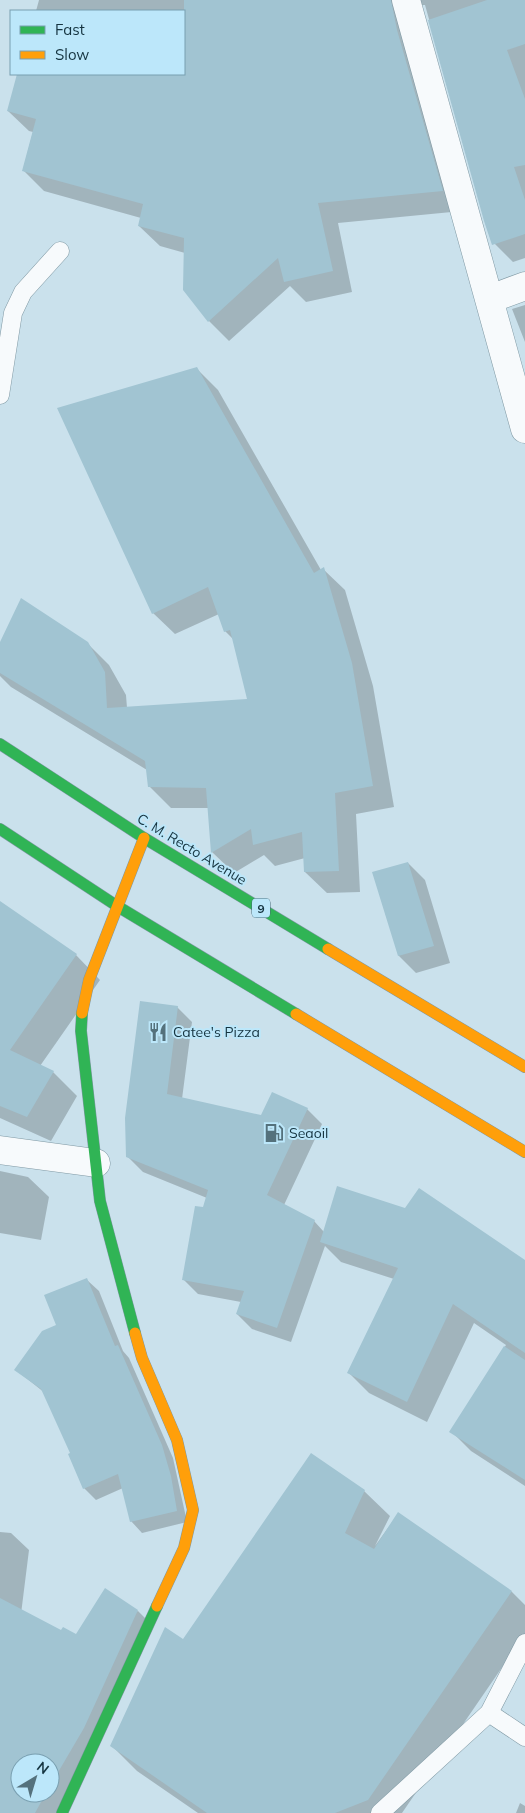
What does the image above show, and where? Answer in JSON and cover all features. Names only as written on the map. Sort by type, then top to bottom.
[{"type":"main road","name":"C. M. Recto Avenue","points":[[0,744],[144,838],[525,1067]]},
{"type":"main road","points":[[0,829],[117,906],[525,1152]]},
{"type":"main road","points":[[62,1813],[184,1548],[193,1510],[186,1472],[177,1440],[142,1358],[119,1280],[100,1201],[81,1031],[83,1000],[144,838]]},
{"type":"street","points":[[406,0],[525,430]]},
{"type":"street","points":[[490,299],[525,286]]},
{"type":"street","points":[[0,1150],[96,1163]]},
{"type":"lane","points":[[0,395],[13,313],[23,292],[60,251]]},
{"type":"lane","points":[[380,1813],[488,1713],[525,1643]]},
{"type":"lane","points":[[488,1713],[525,1737]]},
{"type":"building","points":[[184,0],[391,0],[397,30],[443,191],[318,203],[333,271],[284,282],[278,258],[208,322],[183,290],[184,238],[138,226],[143,204],[22,171],[36,119],[7,111],[17,75],[185,75]]},
{"type":"building","points":[[487,0],[525,0],[525,44],[507,50],[525,99],[525,165],[514,167],[525,200],[525,234],[492,245],[428,20]]},
{"type":"building","points":[[197,367],[314,573],[324,567],[352,663],[373,786],[335,793],[339,871],[304,872],[302,832],[253,845],[251,829],[211,853],[206,788],[148,787],[145,761],[0,673],[0,642],[21,598],[88,642],[105,672],[107,708],[247,699],[230,630],[224,632],[208,587],[152,614],[57,408]]},
{"type":"building","points":[[408,862],[434,946],[398,956],[372,872]]},
{"type":"building","points":[[0,901],[77,954],[10,1050],[54,1071],[27,1117],[0,1106]]},
{"type":"building","points":[[140,1001],[178,1006],[167,1094],[261,1115],[272,1092],[308,1108],[267,1195],[315,1220],[277,1328],[236,1314],[244,1291],[182,1280],[195,1206],[203,1207],[208,1190],[126,1157],[125,1118]]},
{"type":"building","points":[[337,1186],[405,1208],[419,1188],[525,1260],[525,1353],[453,1304],[407,1402],[347,1373],[398,1268],[320,1242]]},
{"type":"building","points":[[87,1278],[115,1346],[118,1345],[162,1445],[171,1476],[177,1511],[130,1522],[118,1474],[83,1489],[68,1454],[70,1453],[41,1389],[14,1370],[42,1331],[56,1325],[44,1295]]},
{"type":"building","points":[[504,1346],[525,1360],[525,1480],[449,1432]]},
{"type":"building","points":[[311,1453],[365,1490],[345,1533],[374,1549],[398,1512],[512,1591],[368,1800],[335,1813],[207,1813],[110,1746],[165,1627],[183,1639]]},
{"type":"building","points":[[105,1588],[138,1610],[84,1728],[60,1769],[60,1753],[10,1753],[10,1803],[40,1803],[35,1813],[0,1813],[0,1598],[61,1630],[63,1627],[76,1634]]},
{"type":"traffic: fast","points":[[0,744],[144,838],[328,949]]},
{"type":"traffic: fast","points":[[0,829],[117,906],[296,1014]]},
{"type":"traffic: fast","points":[[82,1013],[81,1031],[100,1201],[135,1333]]},
{"type":"traffic: fast","points":[[62,1813],[157,1606]]},
{"type":"traffic: slow","points":[[82,1013],[89,980],[144,838]]},
{"type":"traffic: slow","points":[[328,949],[525,1067]]},
{"type":"traffic: slow","points":[[296,1014],[525,1152]]},
{"type":"traffic: slow","points":[[135,1333],[142,1358],[177,1440],[193,1510],[184,1548],[157,1606]]},
{"type":"place","name":"Catee's Pizza","points":[[158,1032]]},
{"type":"place","name":"Seaoil","points":[[274,1133]]}]
